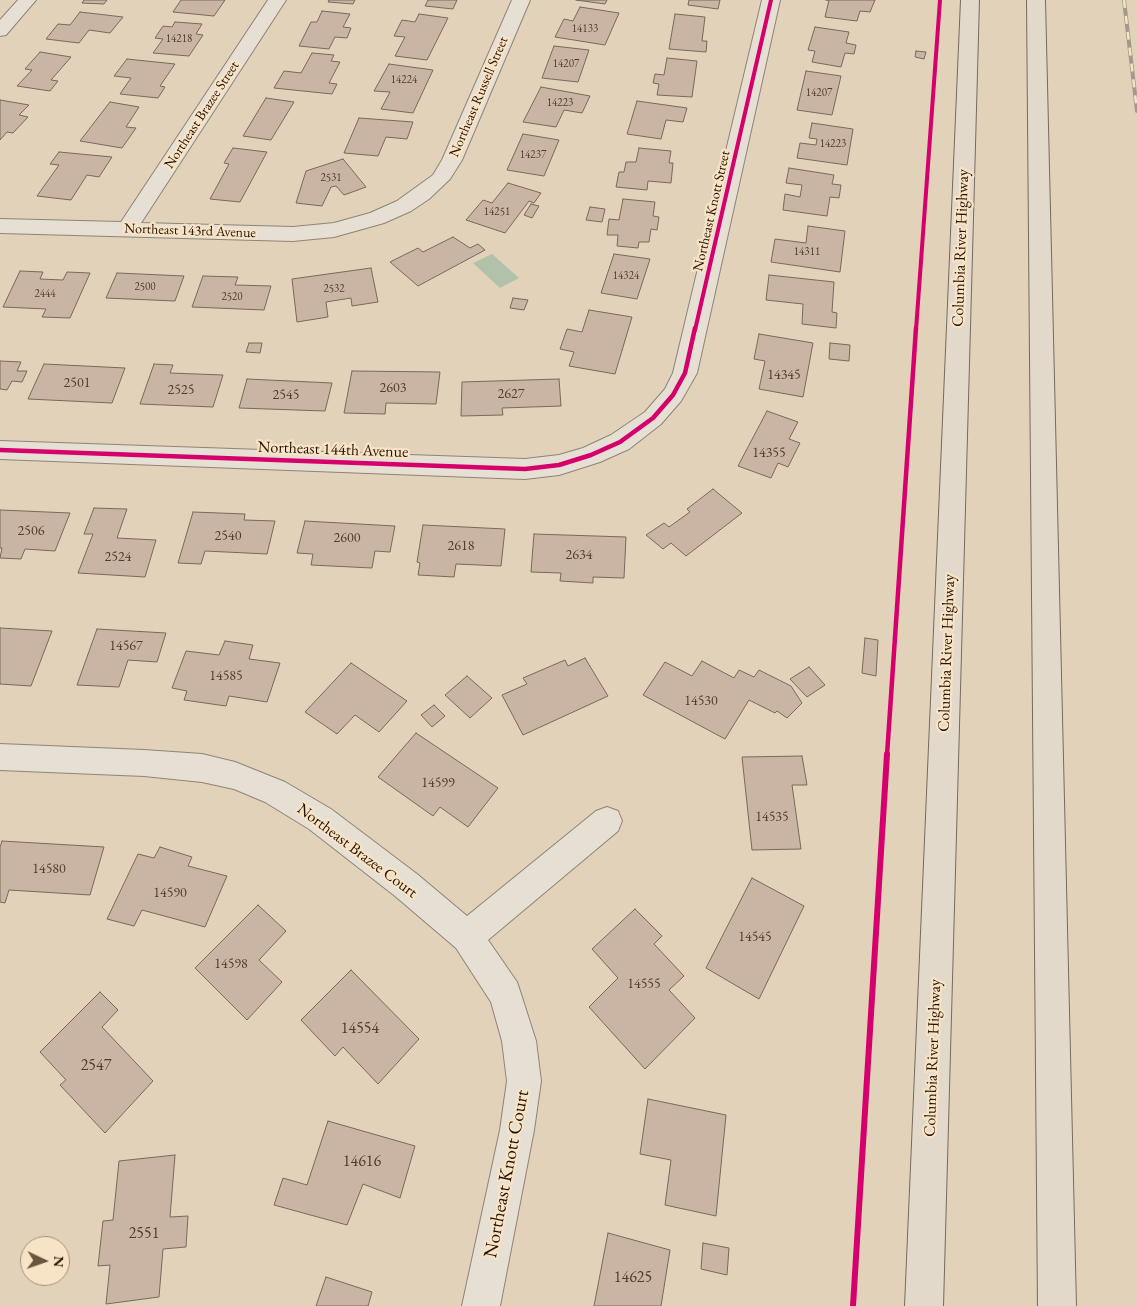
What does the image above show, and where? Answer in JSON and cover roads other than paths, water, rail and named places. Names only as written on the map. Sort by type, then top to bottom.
[{"type":"highway","name":"Columbia River Highway","points":[[924,1306],[970,0]]},
{"type":"highway","points":[[1036,0],[1057,1306]]},
{"type":"street","points":[[0,31],[27,0]]},
{"type":"street","name":"Northeast Brazee Street","points":[[127,229],[278,0]]},
{"type":"street","name":"Northeast Russell Street","points":[[377,218],[404,206],[440,179],[452,160],[521,0]]},
{"type":"street","name":"Northeast Knott Street","points":[[653,418],[673,395],[685,373],[770,0]]},
{"type":"street","name":"Northeast 143rd Avenue","points":[[0,226],[293,234],[334,230],[377,218]]},
{"type":"street","name":"Northeast 144th Avenue","points":[[0,450],[525,469],[558,464],[591,455],[620,442],[653,418]]},
{"type":"street","name":"Northeast Brazee Court","points":[[0,757],[144,763],[202,768],[235,776],[275,792],[320,819],[406,886],[467,937]]},
{"type":"street","points":[[467,937],[607,821]]},
{"type":"street","name":"Northeast Knott Court","points":[[467,937],[505,994],[519,1041],[524,1081],[517,1130],[481,1306]]},
{"type":"railway","points":[[1124,0],[1137,111]]}]
